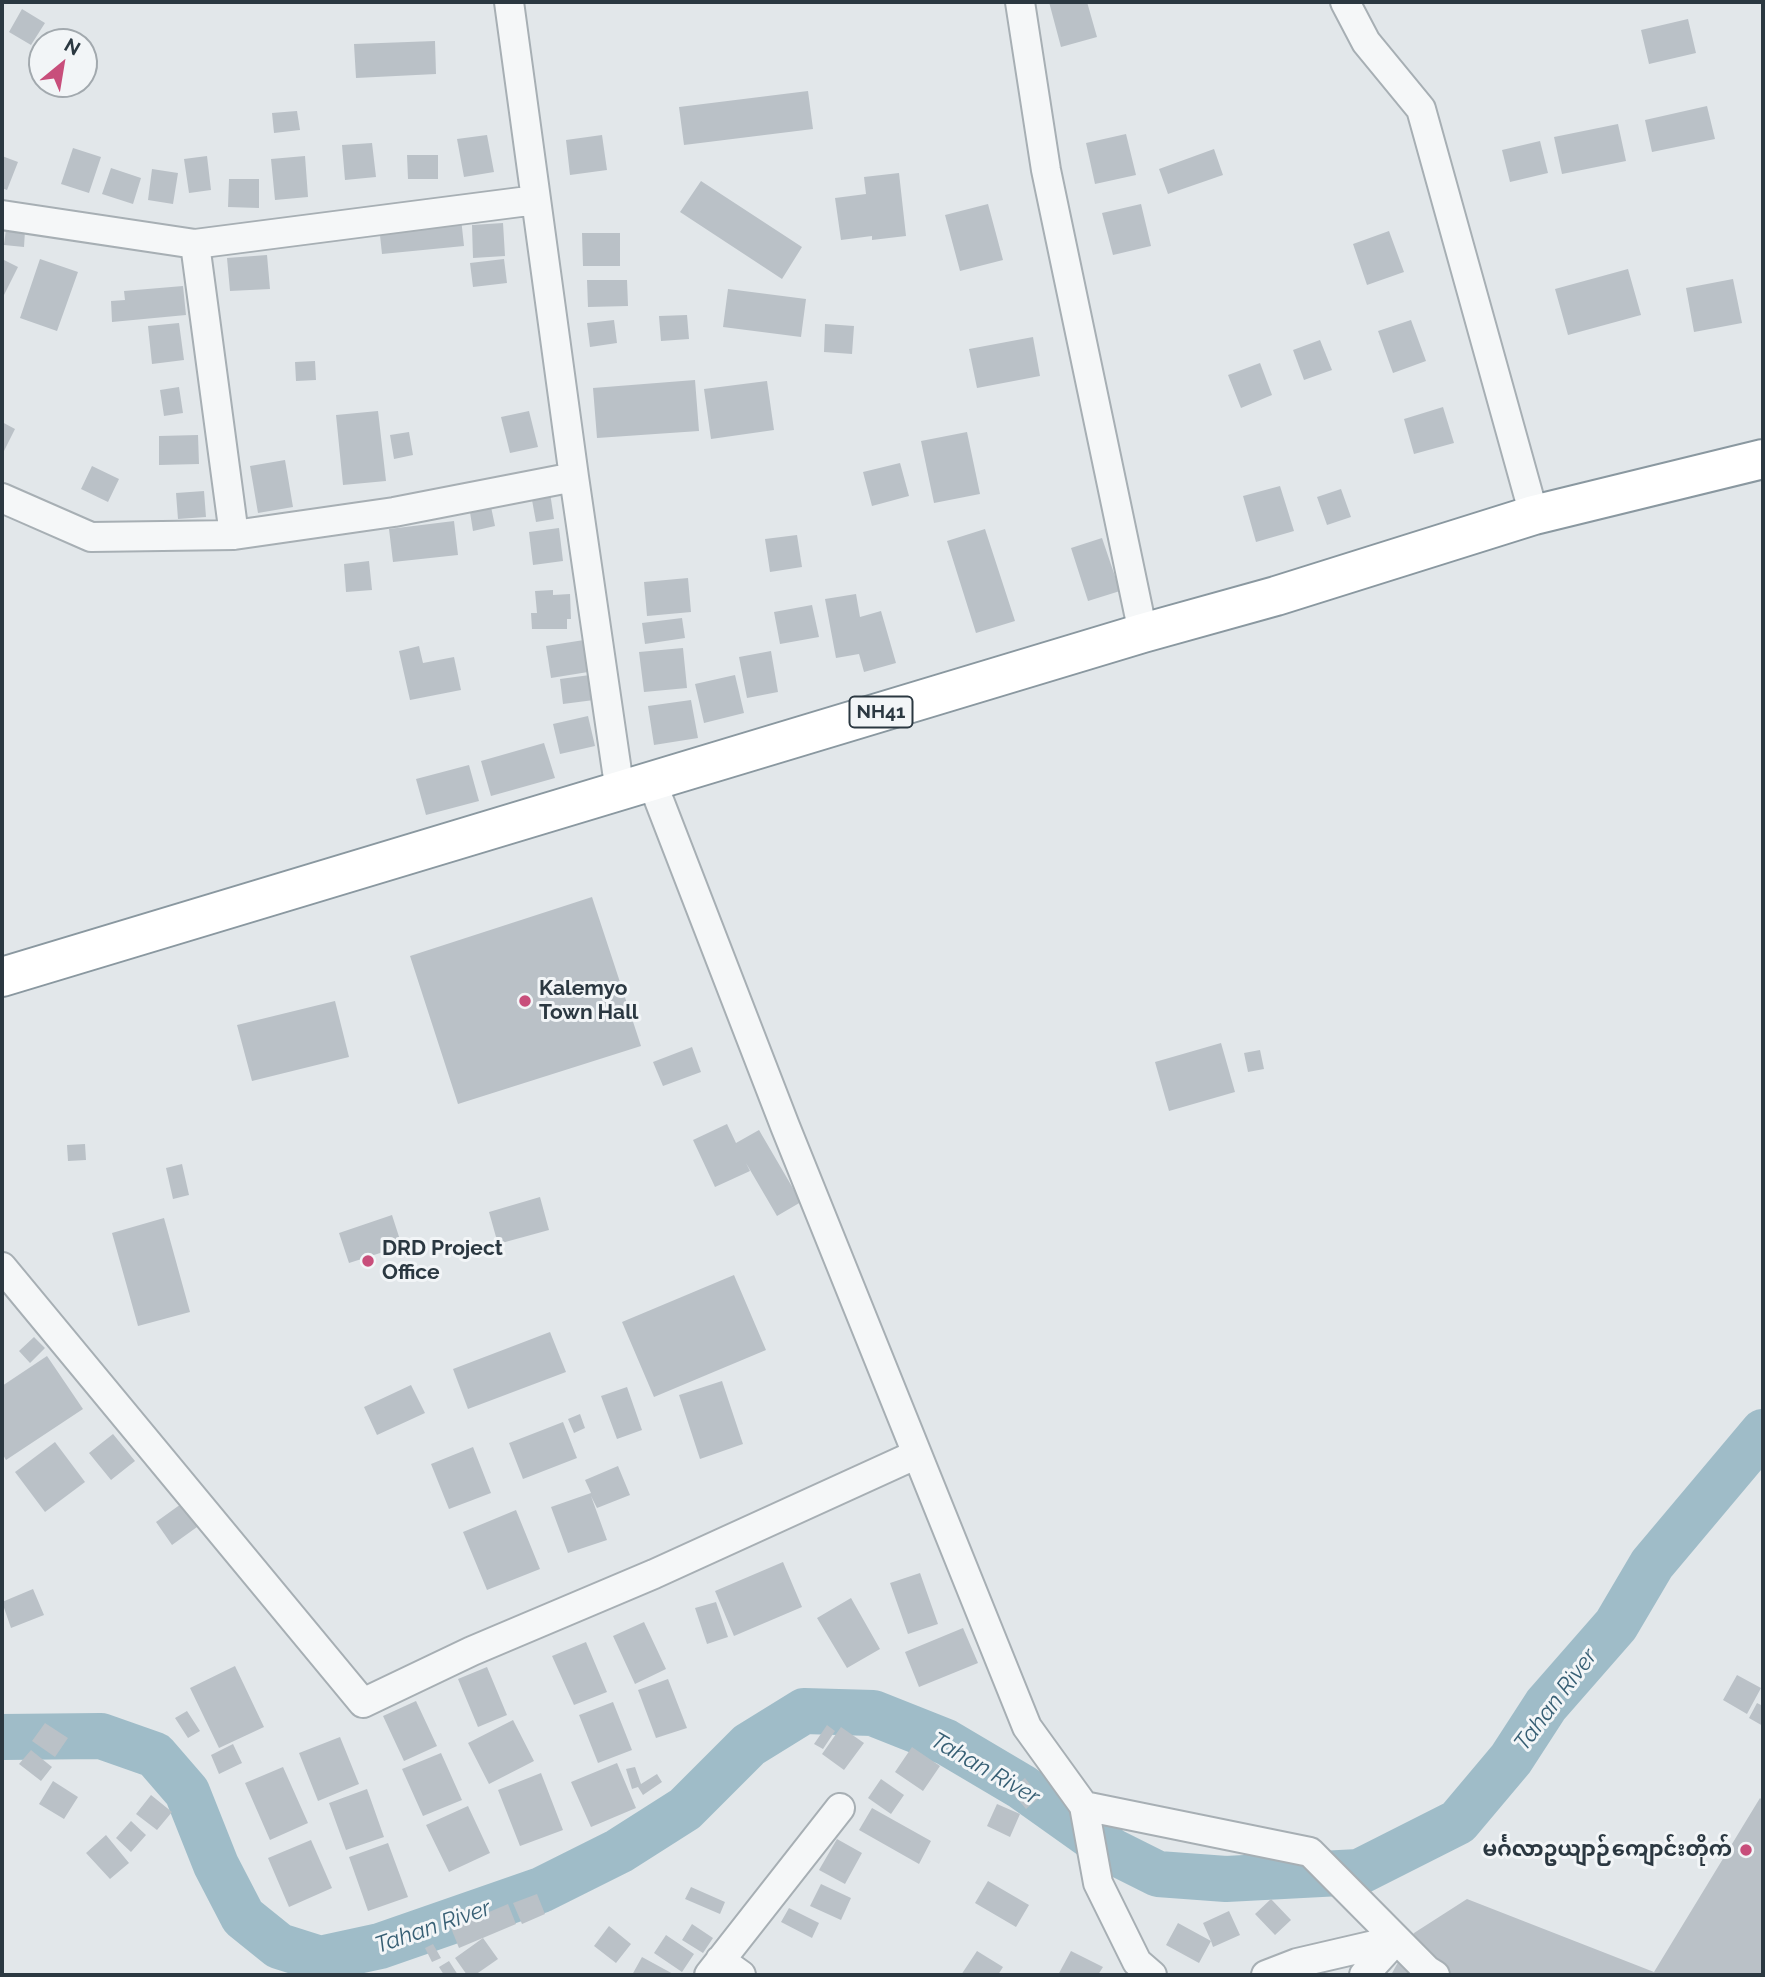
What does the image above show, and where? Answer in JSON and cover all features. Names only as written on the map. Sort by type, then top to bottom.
[{"type":"highway","name":"NH41","points":[[2,977],[1143,633],[1276,596],[1534,515],[1763,459]]},
{"type":"street","points":[[509,2],[574,477],[636,787],[1027,1727],[1084,1806],[1098,1883],[1139,1971]]},
{"type":"street","points":[[1020,2],[1046,170],[1143,633]]},
{"type":"street","points":[[1345,2],[1366,42],[1421,109],[1534,515]]},
{"type":"street","points":[[2,215],[195,244],[536,200]]},
{"type":"street","points":[[195,244],[234,535]]},
{"type":"street","points":[[2,498],[91,537],[234,535],[394,512],[574,477]]},
{"type":"street","points":[[2,1267],[363,1703],[471,1651],[654,1574],[915,1455]]},
{"type":"street","points":[[1084,1806],[1310,1852],[1396,1940],[1435,1975]]},
{"type":"street","points":[[723,1970],[840,1808]]},
{"type":"street","points":[[1266,1975],[1297,1963],[1396,1940]]},
{"type":"street","points":[[1364,1975],[1396,1940]]},
{"type":"building","points":[[1049,2],[1087,2],[1097,37],[1061,47]]},
{"type":"building","points":[[22,9],[45,23],[42,28],[28,28],[28,43],[9,32]]},
{"type":"building","points":[[1688,19],[1696,53],[1649,64],[1641,30]]},
{"type":"building","points":[[435,41],[436,74],[356,78],[354,44]]},
{"type":"building","points":[[808,91],[813,129],[684,145],[679,107]]},
{"type":"building","points":[[1707,106],[1715,139],[1652,152],[1645,120]]},
{"type":"building","points":[[297,111],[300,130],[274,133],[272,113]]},
{"type":"building","points":[[1618,124],[1626,161],[1562,174],[1554,137]]},
{"type":"building","points":[[1126,134],[1136,175],[1095,184],[1086,143]]},
{"type":"building","points":[[487,135],[494,172],[464,177],[457,139]]},
{"type":"building","points":[[602,135],[607,170],[570,175],[566,140]]},
{"type":"building","points":[[1540,141],[1548,173],[1510,182],[1502,150]]},
{"type":"building","points":[[372,143],[376,177],[345,180],[342,145]]},
{"type":"building","points":[[73,148],[101,157],[89,193],[61,184]]},
{"type":"building","points":[[1214,149],[1223,175],[1168,194],[1159,169]]},
{"type":"building","points":[[407,155],[438,155],[438,179],[408,179]]},
{"type":"building","points":[[2,156],[18,162],[7,190],[2,188]]},
{"type":"building","points":[[207,156],[211,190],[189,193],[184,159]]},
{"type":"building","points":[[305,156],[308,197],[275,200],[271,159]]},
{"type":"building","points":[[111,168],[141,178],[133,204],[102,194]]},
{"type":"building","points":[[152,169],[178,173],[173,204],[148,200]]},
{"type":"building","points":[[899,173],[906,236],[841,240],[835,198],[866,194],[864,177]]},
{"type":"building","points":[[229,179],[259,179],[259,208],[228,207]]},
{"type":"building","points":[[701,181],[802,247],[782,279],[680,212]]},
{"type":"building","points":[[988,204],[1003,260],[960,271],[945,215]]},
{"type":"building","points":[[1141,204],[1151,246],[1113,255],[1102,213]]},
{"type":"building","points":[[461,218],[464,246],[382,254],[379,226]]},
{"type":"building","points":[[503,223],[505,256],[473,258],[472,225]]},
{"type":"building","points":[[6,229],[25,231],[24,247],[4,245]]},
{"type":"building","points":[[1389,231],[1404,272],[1367,285],[1353,244]]},
{"type":"building","points":[[582,233],[620,233],[620,266],[583,266]]},
{"type":"building","points":[[267,255],[270,289],[230,291],[227,258]]},
{"type":"building","points":[[2,259],[18,267],[2,299]]},
{"type":"building","points":[[40,259],[78,272],[57,331],[20,318]]},
{"type":"building","points":[[504,259],[507,283],[473,287],[470,263]]},
{"type":"building","points":[[1628,269],[1641,315],[1568,335],[1555,289]]},
{"type":"building","points":[[1733,279],[1742,323],[1694,332],[1686,288]]},
{"type":"building","points":[[587,280],[627,280],[628,306],[588,307]]},
{"type":"building","points":[[183,286],[186,315],[112,322],[111,301],[125,300],[124,291]]},
{"type":"building","points":[[728,289],[806,299],[801,337],[723,327]]},
{"type":"building","points":[[687,315],[689,339],[661,341],[659,316]]},
{"type":"building","points":[[614,320],[617,343],[590,347],[587,323]]},
{"type":"building","points":[[1411,320],[1426,361],[1393,373],[1378,331]]},
{"type":"building","points":[[179,323],[184,360],[152,364],[148,326]]},
{"type":"building","points":[[825,324],[854,326],[852,354],[824,352]]},
{"type":"building","points":[[1033,337],[1040,376],[977,388],[969,349]]},
{"type":"building","points":[[1320,340],[1332,370],[1304,380],[1293,350]]},
{"type":"building","points":[[315,361],[316,380],[296,381],[295,362]]},
{"type":"building","points":[[1260,363],[1272,395],[1241,408],[1228,375]]},
{"type":"building","points":[[695,380],[699,431],[597,438],[593,388]]},
{"type":"building","points":[[767,381],[774,430],[711,439],[704,389]]},
{"type":"building","points":[[179,387],[183,413],[164,416],[160,390]]},
{"type":"building","points":[[1443,407],[1454,443],[1414,454],[1404,419]]},
{"type":"building","points":[[378,411],[386,481],[343,485],[336,415]]},
{"type":"building","points":[[529,411],[538,447],[510,453],[501,417]]},
{"type":"building","points":[[2,422],[15,429],[2,455]]},
{"type":"building","points":[[409,432],[413,455],[394,459],[390,435]]},
{"type":"building","points":[[967,432],[980,494],[934,503],[921,441]]},
{"type":"building","points":[[198,435],[199,464],[159,465],[159,436]]},
{"type":"building","points":[[285,460],[293,507],[258,513],[250,466]]},
{"type":"building","points":[[900,463],[909,496],[872,506],[863,472]]},
{"type":"building","points":[[92,466],[119,479],[108,502],[81,489]]},
{"type":"building","points":[[549,486],[554,519],[536,522],[530,489]]},
{"type":"building","points":[[1280,486],[1294,531],[1256,542],[1243,496]]},
{"type":"building","points":[[1341,489],[1351,517],[1327,525],[1317,497]]},
{"type":"building","points":[[204,491],[206,517],[178,519],[176,493]]},
{"type":"building","points":[[490,502],[495,526],[473,531],[469,506]]},
{"type":"building","points":[[454,521],[458,555],[393,562],[389,529]]},
{"type":"building","points":[[559,528],[563,561],[533,565],[529,532]]},
{"type":"building","points":[[985,529],[1015,621],[976,633],[947,541]]},
{"type":"building","points":[[797,535],[802,567],[770,572],[765,539]]},
{"type":"building","points":[[1102,538],[1120,591],[1088,601],[1071,548]]},
{"type":"building","points":[[369,561],[372,590],[346,592],[344,564]]},
{"type":"building","points":[[688,578],[691,612],[647,616],[644,582]]},
{"type":"building","points":[[553,590],[553,595],[570,594],[571,619],[567,619],[567,629],[532,629],[531,613],[537,613],[535,591]]},
{"type":"building","points":[[856,594],[860,617],[881,611],[896,663],[864,672],[859,654],[836,658],[825,599]]},
{"type":"building","points":[[812,605],[819,637],[780,644],[774,612]]},
{"type":"building","points":[[682,618],[685,638],[645,644],[642,623]]},
{"type":"building","points":[[584,640],[588,672],[551,678],[546,646]]},
{"type":"building","points":[[419,646],[423,663],[454,657],[461,690],[410,700],[399,651]]},
{"type":"building","points":[[683,648],[687,688],[644,692],[639,652]]},
{"type":"building","points":[[771,651],[778,692],[747,698],[739,657]]},
{"type":"building","points":[[590,675],[594,700],[563,704],[560,679]]},
{"type":"building","points":[[735,675],[744,713],[704,723],[695,684]]},
{"type":"building","points":[[691,700],[698,738],[654,745],[648,706]]},
{"type":"building","points":[[588,716],[595,746],[560,754],[553,724]]},
{"type":"building","points":[[544,743],[555,778],[491,796],[481,761]]},
{"type":"building","points":[[469,765],[479,801],[426,815],[416,779]]},
{"type":"building","name":"Kalemyo Town Hall","points":[[592,897],[641,1046],[458,1104],[410,956]]},
{"type":"building","points":[[335,1001],[349,1057],[252,1081],[237,1025]]},
{"type":"building","points":[[1221,1043],[1235,1092],[1169,1111],[1155,1062]]},
{"type":"building","points":[[692,1047],[701,1072],[663,1086],[653,1062]]},
{"type":"building","points":[[1260,1050],[1264,1069],[1248,1072],[1244,1053]]},
{"type":"building","points":[[727,1124],[736,1143],[759,1130],[801,1202],[777,1216],[746,1163],[750,1171],[715,1187],[693,1140]]},
{"type":"building","points":[[85,1144],[86,1160],[68,1161],[67,1145]]},
{"type":"building","points":[[182,1164],[189,1195],[173,1199],[166,1168]]},
{"type":"building","points":[[540,1197],[549,1230],[498,1244],[489,1212]]},
{"type":"building","points":[[392,1215],[402,1246],[349,1263],[339,1233]]},
{"type":"building","points":[[164,1218],[190,1312],[138,1326],[112,1233]]},
{"type":"building","points":[[734,1275],[766,1350],[654,1397],[622,1322]]},
{"type":"building","points":[[550,1332],[566,1372],[468,1409],[453,1369]]},
{"type":"building","points":[[34,1337],[45,1348],[30,1363],[19,1351]]},
{"type":"building","points":[[47,1356],[83,1409],[6,1460],[2,1453],[2,1386]]},
{"type":"building","points":[[722,1381],[743,1444],[700,1459],[679,1395]]},
{"type":"building","points":[[411,1385],[425,1413],[377,1435],[364,1407]]},
{"type":"building","points":[[627,1387],[642,1430],[617,1439],[601,1396]]},
{"type":"building","points":[[580,1414],[585,1428],[574,1433],[568,1419]]},
{"type":"building","points":[[563,1422],[577,1458],[523,1479],[509,1443]]},
{"type":"building","points":[[113,1434],[135,1461],[111,1480],[89,1453]]},
{"type":"building","points":[[55,1442],[85,1482],[45,1512],[15,1472]]},
{"type":"building","points":[[473,1447],[491,1493],[449,1509],[431,1464]]},
{"type":"building","points":[[618,1466],[630,1495],[597,1508],[591,1496],[607,1540],[568,1553],[551,1507],[591,1493],[585,1480]]},
{"type":"building","points":[[188,1499],[204,1522],[172,1545],[156,1522]]},
{"type":"building","points":[[516,1510],[540,1569],[487,1590],[463,1532]]},
{"type":"building","points":[[783,1562],[802,1607],[734,1636],[715,1591]]},
{"type":"building","points":[[920,1573],[938,1624],[908,1634],[890,1583]]},
{"type":"building","points":[[33,1589],[44,1615],[11,1628],[2,1602]]},
{"type":"building","points":[[851,1598],[880,1649],[847,1668],[817,1618]]},
{"type":"building","points":[[716,1602],[728,1637],[707,1644],[695,1608]]},
{"type":"building","points":[[644,1622],[666,1669],[635,1684],[613,1636]]},
{"type":"building","points":[[963,1628],[978,1663],[919,1687],[905,1652]]},
{"type":"building","points":[[586,1642],[607,1692],[574,1705],[552,1656]]},
{"type":"building","points":[[235,1666],[264,1727],[219,1748],[190,1688]]},
{"type":"building","points":[[487,1667],[507,1715],[478,1727],[458,1679]]},
{"type":"building","points":[[1737,1675],[1761,1688],[1747,1714],[1723,1700]]},
{"type":"building","points":[[668,1679],[687,1728],[656,1738],[638,1690]]},
{"type":"building","points":[[416,1701],[437,1746],[404,1761],[383,1716]]},
{"type":"building","points":[[613,1702],[632,1750],[598,1763],[579,1715]]},
{"type":"building","points":[[1757,1703],[1763,1706],[1763,1726],[1749,1718]]},
{"type":"building","points":[[187,1711],[200,1731],[188,1738],[175,1718]]},
{"type":"building","points":[[513,1720],[534,1761],[489,1784],[468,1743]]},
{"type":"building","points":[[45,1723],[68,1738],[55,1757],[32,1741]]},
{"type":"building","points":[[827,1725],[835,1731],[823,1749],[814,1744]]},
{"type":"building","points":[[841,1727],[864,1743],[844,1770],[822,1754]]},
{"type":"building","points":[[340,1737],[359,1784],[318,1801],[299,1753]]},
{"type":"building","points":[[233,1744],[242,1763],[219,1774],[211,1755]]},
{"type":"building","points":[[912,1747],[940,1766],[923,1791],[895,1772]]},
{"type":"building","points":[[31,1750],[52,1767],[41,1781],[19,1764]]},
{"type":"building","points":[[441,1753],[462,1800],[423,1816],[402,1769]]},
{"type":"building","points":[[617,1763],[636,1808],[591,1827],[571,1782]]},
{"type":"building","points":[[283,1767],[308,1823],[270,1840],[245,1783]]},
{"type":"building","points":[[635,1767],[641,1784],[657,1774],[662,1782],[643,1795],[638,1787],[632,1789],[626,1769]]},
{"type":"building","points":[[541,1773],[563,1830],[520,1846],[498,1790]]},
{"type":"building","points":[[1025,1778],[1040,1797],[1026,1809],[1010,1790]]},
{"type":"building","points":[[881,1779],[904,1795],[891,1814],[868,1798]]},
{"type":"building","points":[[53,1781],[78,1797],[64,1819],[39,1804]]},
{"type":"building","points":[[367,1789],[384,1837],[346,1850],[329,1803]]},
{"type":"building","points":[[151,1795],[172,1812],[157,1830],[136,1814]]},
{"type":"building","name":"မင်္ဂလာဥယျာဉ်ကျောင်းတိုက်","points":[[1760,1798],[1763,1801],[1763,1975],[1391,1975],[1414,1933],[1467,1899],[1654,1972]]},
{"type":"building","points":[[997,1804],[1020,1814],[1010,1837],[987,1826]]},
{"type":"building","points":[[468,1806],[490,1853],[449,1872],[426,1825]]},
{"type":"building","points":[[872,1808],[931,1841],[919,1864],[859,1830]]},
{"type":"building","points":[[131,1821],[146,1835],[131,1852],[116,1838]]},
{"type":"building","points":[[106,1835],[129,1863],[110,1879],[86,1853]]},
{"type":"building","points":[[837,1839],[862,1853],[845,1884],[819,1870]]},
{"type":"building","points":[[311,1840],[332,1888],[289,1907],[268,1858]]},
{"type":"building","points":[[388,1843],[408,1897],[368,1911],[349,1857]]},
{"type":"building","points":[[988,1881],[1029,1905],[1016,1927],[975,1903]]},
{"type":"building","points":[[821,1884],[851,1898],[841,1920],[810,1906]]},
{"type":"building","points":[[691,1887],[725,1902],[720,1914],[685,1899]]},
{"type":"building","points":[[537,1894],[545,1914],[522,1924],[513,1903]]},
{"type":"building","points":[[1271,1899],[1291,1920],[1275,1935],[1255,1914]]},
{"type":"building","points":[[508,1904],[516,1924],[459,1948],[451,1928]]},
{"type":"building","points":[[789,1908],[819,1923],[812,1938],[781,1922]]},
{"type":"building","points":[[1229,1911],[1240,1935],[1213,1947],[1203,1923]]},
{"type":"building","points":[[1178,1923],[1211,1941],[1199,1963],[1166,1945]]},
{"type":"building","points":[[692,1924],[713,1938],[703,1953],[682,1940]]},
{"type":"building","points":[[609,1926],[631,1944],[616,1963],[594,1946]]},
{"type":"building","points":[[666,1935],[694,1954],[682,1972],[654,1953]]},
{"type":"building","points":[[483,1938],[498,1959],[475,1975],[467,1975],[455,1958]]},
{"type":"building","points":[[433,1944],[441,1958],[432,1962],[425,1948]]},
{"type":"building","points":[[977,1951],[1003,1967],[998,1975],[961,1975]]},
{"type":"building","points":[[1071,1951],[1103,1967],[1098,1975],[1058,1975]]},
{"type":"building","points":[[642,1957],[675,1975],[632,1975]]},
{"type":"building","points":[[449,1961],[458,1975],[444,1975],[439,1967]]},
{"type":"waterway","name":"Tahan River","points":[[2,1737],[101,1736],[155,1755],[187,1792],[216,1865],[243,1917],[279,1946],[320,1959],[380,1946],[541,1890],[619,1851],[685,1809],[749,1745],[804,1711],[873,1713],[946,1742],[1022,1787],[1112,1851],[1158,1874],[1226,1879],[1359,1872],[1458,1822],[1511,1759],[1546,1705],[1616,1625],[1652,1564],[1763,1432]]},
{"type":"place","name":"Kalemyo Town Hall","points":[[525,1001]]},
{"type":"place","name":"DRD Project Office","points":[[368,1261]]},
{"type":"place","name":"မင်္ဂလာဥယျာဉ်ကျောင်းတိုက်","points":[[1746,1850]]}]
